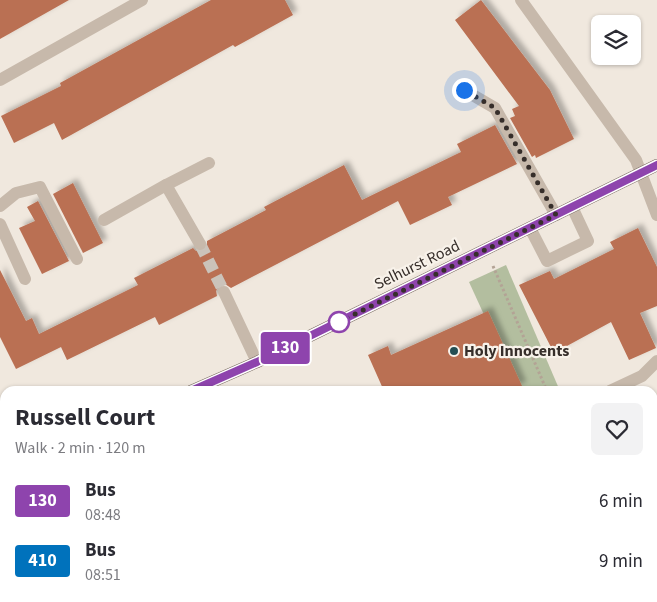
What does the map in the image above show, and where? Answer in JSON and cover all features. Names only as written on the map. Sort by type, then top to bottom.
[{"type":"main road","name":"Selhurst Road","points":[[202,386],[257,362],[657,165]]},
{"type":"street","points":[[0,80],[142,0]]},
{"type":"street","points":[[521,0],[636,160],[657,215]]},
{"type":"street","points":[[464,90],[495,108],[556,215]]},
{"type":"street","points":[[104,220],[209,163]]},
{"type":"street","points":[[166,185],[200,244]]},
{"type":"street","points":[[0,206],[16,193],[40,186],[77,259]]},
{"type":"street","points":[[530,228],[547,261],[588,241],[572,207]]},
{"type":"street","points":[[0,224],[25,279]]},
{"type":"street","points":[[224,292],[257,362]]},
{"type":"street","points":[[621,386],[642,376],[657,361]]},
{"type":"path","points":[[486,249],[545,386]]},
{"type":"green space","points":[[506,265],[558,386],[517,386],[469,282]]},
{"type":"building","points":[[0,0],[69,0],[0,39]]},
{"type":"building","points":[[211,0],[285,0],[293,15],[235,47],[233,45],[62,140],[54,123],[14,143],[1,116],[61,86],[60,83]]},
{"type":"building","points":[[481,0],[550,90],[574,139],[536,158],[535,155],[532,157],[510,118],[515,116],[512,109],[519,106],[455,20]]},
{"type":"building","points":[[495,125],[517,164],[448,197],[452,205],[410,225],[398,201],[231,288],[225,284],[220,285],[216,291],[217,296],[159,325],[155,317],[67,360],[61,347],[16,369],[0,337],[0,270],[26,321],[32,318],[39,334],[138,285],[134,278],[193,248],[196,251],[204,251],[207,248],[207,241],[266,210],[264,207],[344,165],[362,200],[461,152],[457,144]]},
{"type":"building","points":[[73,183],[103,243],[83,253],[53,194]]},
{"type":"building","points":[[38,201],[69,261],[42,274],[19,228],[35,221],[27,207]]},
{"type":"building","points":[[638,228],[657,267],[657,306],[640,313],[656,348],[629,360],[611,322],[554,353],[519,285],[550,271],[554,279],[614,249],[610,242]]},
{"type":"building","name":"Holy Innocents","points":[[488,311],[522,386],[382,386],[368,355],[388,346],[391,355]]},
{"type":"tunnel","points":[[200,244],[224,292]]},
{"type":"bus line","name":"130","points":[[202,386],[257,362],[657,165]]},
{"type":"place","name":"Holy Innocents","points":[[454,351]]},
{"type":"route","points":[[339,322],[556,215],[495,108],[464,90]]}]
